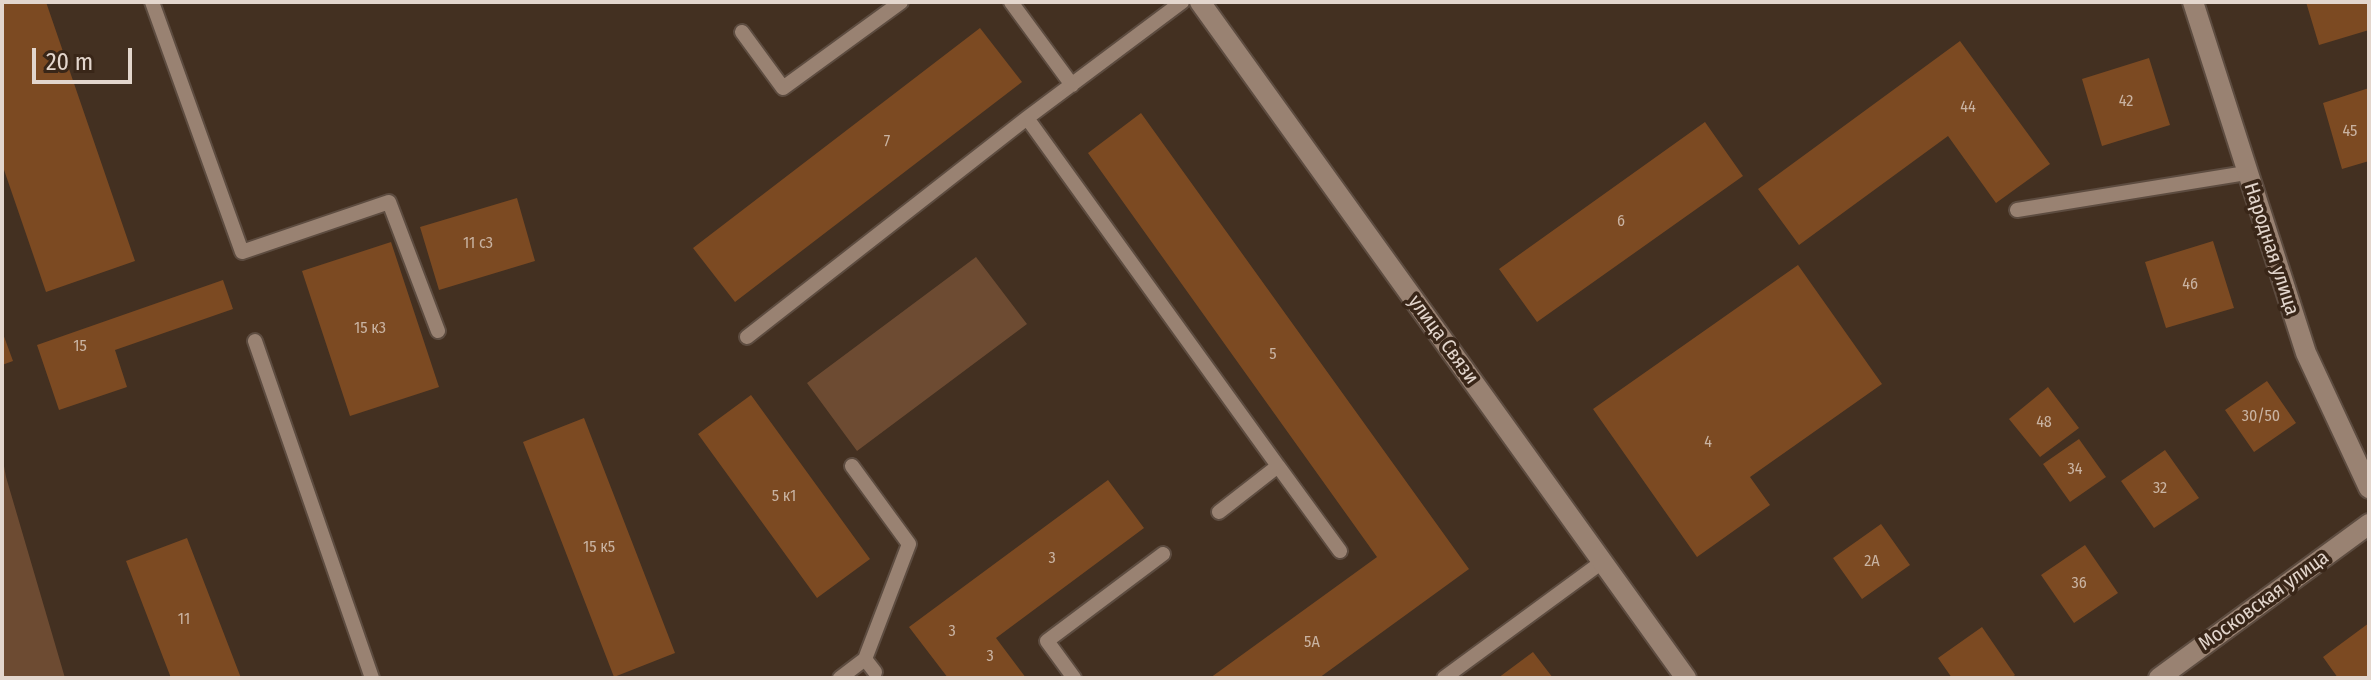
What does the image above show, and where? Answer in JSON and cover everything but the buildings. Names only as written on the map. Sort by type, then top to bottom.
[{"type":"street","name":"улица Связи","points":[[1200,2],[1686,678]]},
{"type":"street","name":"Народная улица","points":[[2193,2],[2306,353],[2369,488]]},
{"type":"street","name":"Московская улица","points":[[2159,678],[2369,524]]},
{"type":"lane","points":[[152,2],[242,252],[389,202],[438,331]]},
{"type":"lane","points":[[742,32],[783,88],[901,2]]},
{"type":"lane","points":[[1011,2],[1072,85]]},
{"type":"lane","points":[[747,337],[1027,118],[1182,2]]},
{"type":"lane","points":[[1027,118],[1340,551]]},
{"type":"lane","points":[[2017,210],[2246,173]]},
{"type":"lane","points":[[255,341],[372,678]]},
{"type":"lane","points":[[840,678],[865,659],[909,544],[852,466]]},
{"type":"lane","points":[[1219,512],[1278,466]]},
{"type":"lane","points":[[1074,678],[1047,641],[1163,554]]},
{"type":"lane","points":[[1444,678],[1602,562]]},
{"type":"lane","points":[[865,659],[875,672]]},
{"type":"shaded area","points":[[976,257],[1027,324],[857,451],[807,383]]},
{"type":"shaded area","points":[[2,455],[6,477],[65,678],[2,678]]}]
